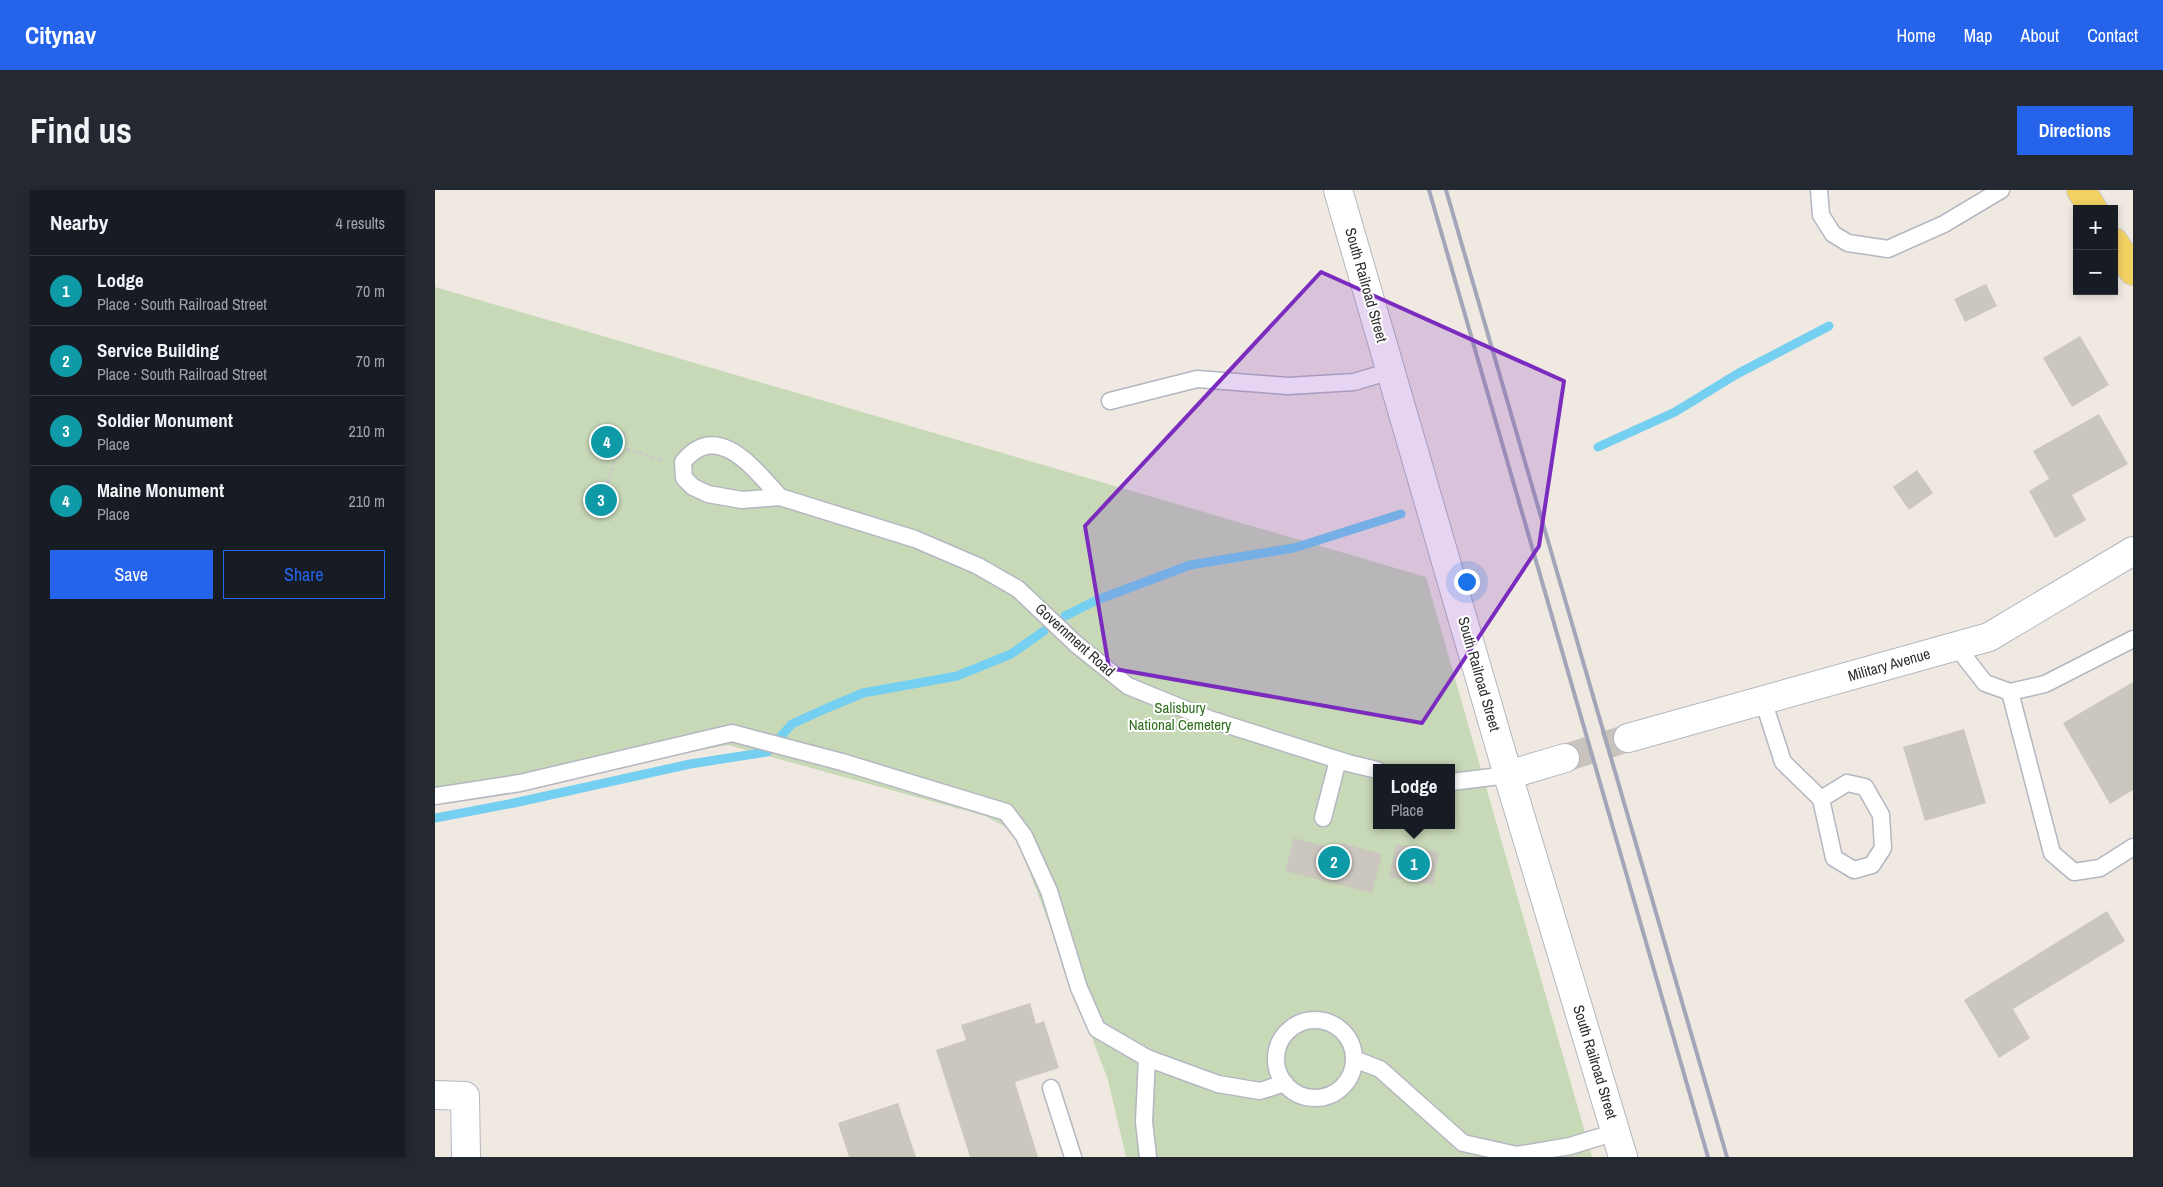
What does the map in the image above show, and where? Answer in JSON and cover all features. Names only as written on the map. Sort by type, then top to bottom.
[{"type":"main road","points":[[2081,190],[2090,205]]},
{"type":"main road","points":[[2118,248],[2133,271]]},
{"type":"street","name":"South Railroad Street","points":[[1338,190],[1509,775],[1620,1145]]},
{"type":"street","name":"Military Avenue","points":[[1627,738],[1989,636],[2133,551]]},
{"type":"street","points":[[1509,775],[1565,758]]},
{"type":"street","points":[[435,1096],[465,1096],[466,1157]]},
{"type":"lane","points":[[1819,190],[1821,215],[1833,234],[1848,243],[1888,249],[1944,224],[2001,190]]},
{"type":"lane","points":[[1110,400],[1197,379],[1288,386],[1354,382],[1391,371]]},
{"type":"lane","name":"Government Road","points":[[780,497],[744,458],[732,450],[717,446],[701,446],[692,451],[683,462],[684,478],[693,487],[708,494],[743,500],[780,497],[924,543],[979,566],[1018,589],[1077,644],[1128,686],[1209,719],[1338,760],[1373,769]]},
{"type":"lane","points":[[1956,646],[1985,683],[2010,692],[2045,684],[2133,639]]},
{"type":"lane","points":[[2010,692],[2052,853],[2073,872],[2100,868],[2133,846]]},
{"type":"lane","points":[[1763,700],[1783,762],[1821,799],[1834,858],[1854,870],[1872,865],[1883,848],[1881,815],[1865,788],[1847,783],[1821,799]]},
{"type":"lane","points":[[435,796],[520,783],[732,733],[785,746],[1006,812],[1024,836],[1049,891],[1079,988],[1097,1029],[1147,1058],[1218,1084],[1260,1091],[1285,1083]]},
{"type":"lane","points":[[1323,818],[1338,760]]},
{"type":"lane","points":[[1455,782],[1509,775]]},
{"type":"lane","points":[[1309,1020],[1323,1020],[1335,1025],[1346,1034],[1352,1046],[1354,1059],[1352,1071],[1347,1082],[1338,1090],[1316,1098],[1304,1096],[1293,1091],[1285,1083],[1278,1071],[1276,1058],[1279,1044],[1286,1033],[1297,1024],[1309,1020]]},
{"type":"lane","points":[[1147,1058],[1144,1122],[1148,1157]]},
{"type":"lane","points":[[1354,1059],[1380,1069],[1463,1143],[1517,1156],[1570,1146],[1620,1145]]},
{"type":"lane","points":[[1051,1088],[1073,1157]]},
{"type":"path","points":[[605,489],[617,458],[625,434],[600,426],[591,448],[617,458]]},
{"type":"path","points":[[620,447],[683,468]]},
{"type":"path","points":[[594,485],[605,489],[614,492],[607,513],[587,506],[594,485]]},
{"type":"highlighted area","points":[[1321,272],[1564,381],[1539,546],[1422,723],[1109,668],[1085,526]]},
{"type":"green space","name":"Salisbury National Cemetery","points":[[435,287],[1426,577],[1592,1157],[1126,1157],[1108,1080],[1012,830],[985,816],[728,745],[435,798]]},
{"type":"building","points":[[1986,284],[1997,306],[1965,322],[1954,299]]},
{"type":"building","points":[[2080,336],[2109,385],[2072,407],[2043,358]]},
{"type":"building","points":[[2099,414],[2128,464],[2072,495],[2086,520],[2055,538],[2029,491],[2049,479],[2033,451]]},
{"type":"building","points":[[1917,470],[1933,493],[1909,510],[1893,487]]},
{"type":"building","points":[[2133,682],[2133,790],[2110,804],[2063,723]]},
{"type":"building","points":[[1964,729],[1986,803],[1925,821],[1903,747]]},
{"type":"building","points":[[1294,838],[1340,850],[1342,843],[1382,854],[1372,893],[1285,871]]},
{"type":"building","points":[[1396,844],[1439,852],[1433,885],[1389,877]]},
{"type":"building","points":[[2107,911],[2125,941],[2013,1009],[2030,1038],[1999,1058],[1964,1000]]},
{"type":"building","points":[[1030,1003],[1036,1024],[1044,1021],[1059,1068],[1015,1082],[1038,1157],[970,1157],[936,1050],[966,1040],[961,1025]]},
{"type":"building","points":[[898,1103],[916,1157],[849,1157],[838,1123]]},
{"type":"waterway","points":[[1598,447],[1675,412],[1737,374],[1829,326]]},
{"type":"waterway","points":[[1065,616],[1097,600],[1190,565],[1294,548],[1401,514]]},
{"type":"waterway","points":[[435,818],[514,803],[690,764],[767,752],[792,724],[827,708],[863,693],[957,676],[1011,654],[1044,631]]},
{"type":"tunnel","points":[[1565,758],[1628,738]]},
{"type":"railway","points":[[1429,190],[1708,1157]]},
{"type":"railway","points":[[1446,190],[1727,1157]]},
{"type":"place","name":"Maine Monument","points":[[607,442]]},
{"type":"place","name":"Soldier Monument","points":[[601,500]]},
{"type":"place","name":"Service Building","points":[[1334,862]]},
{"type":"place","name":"Lodge","points":[[1414,864]]}]
